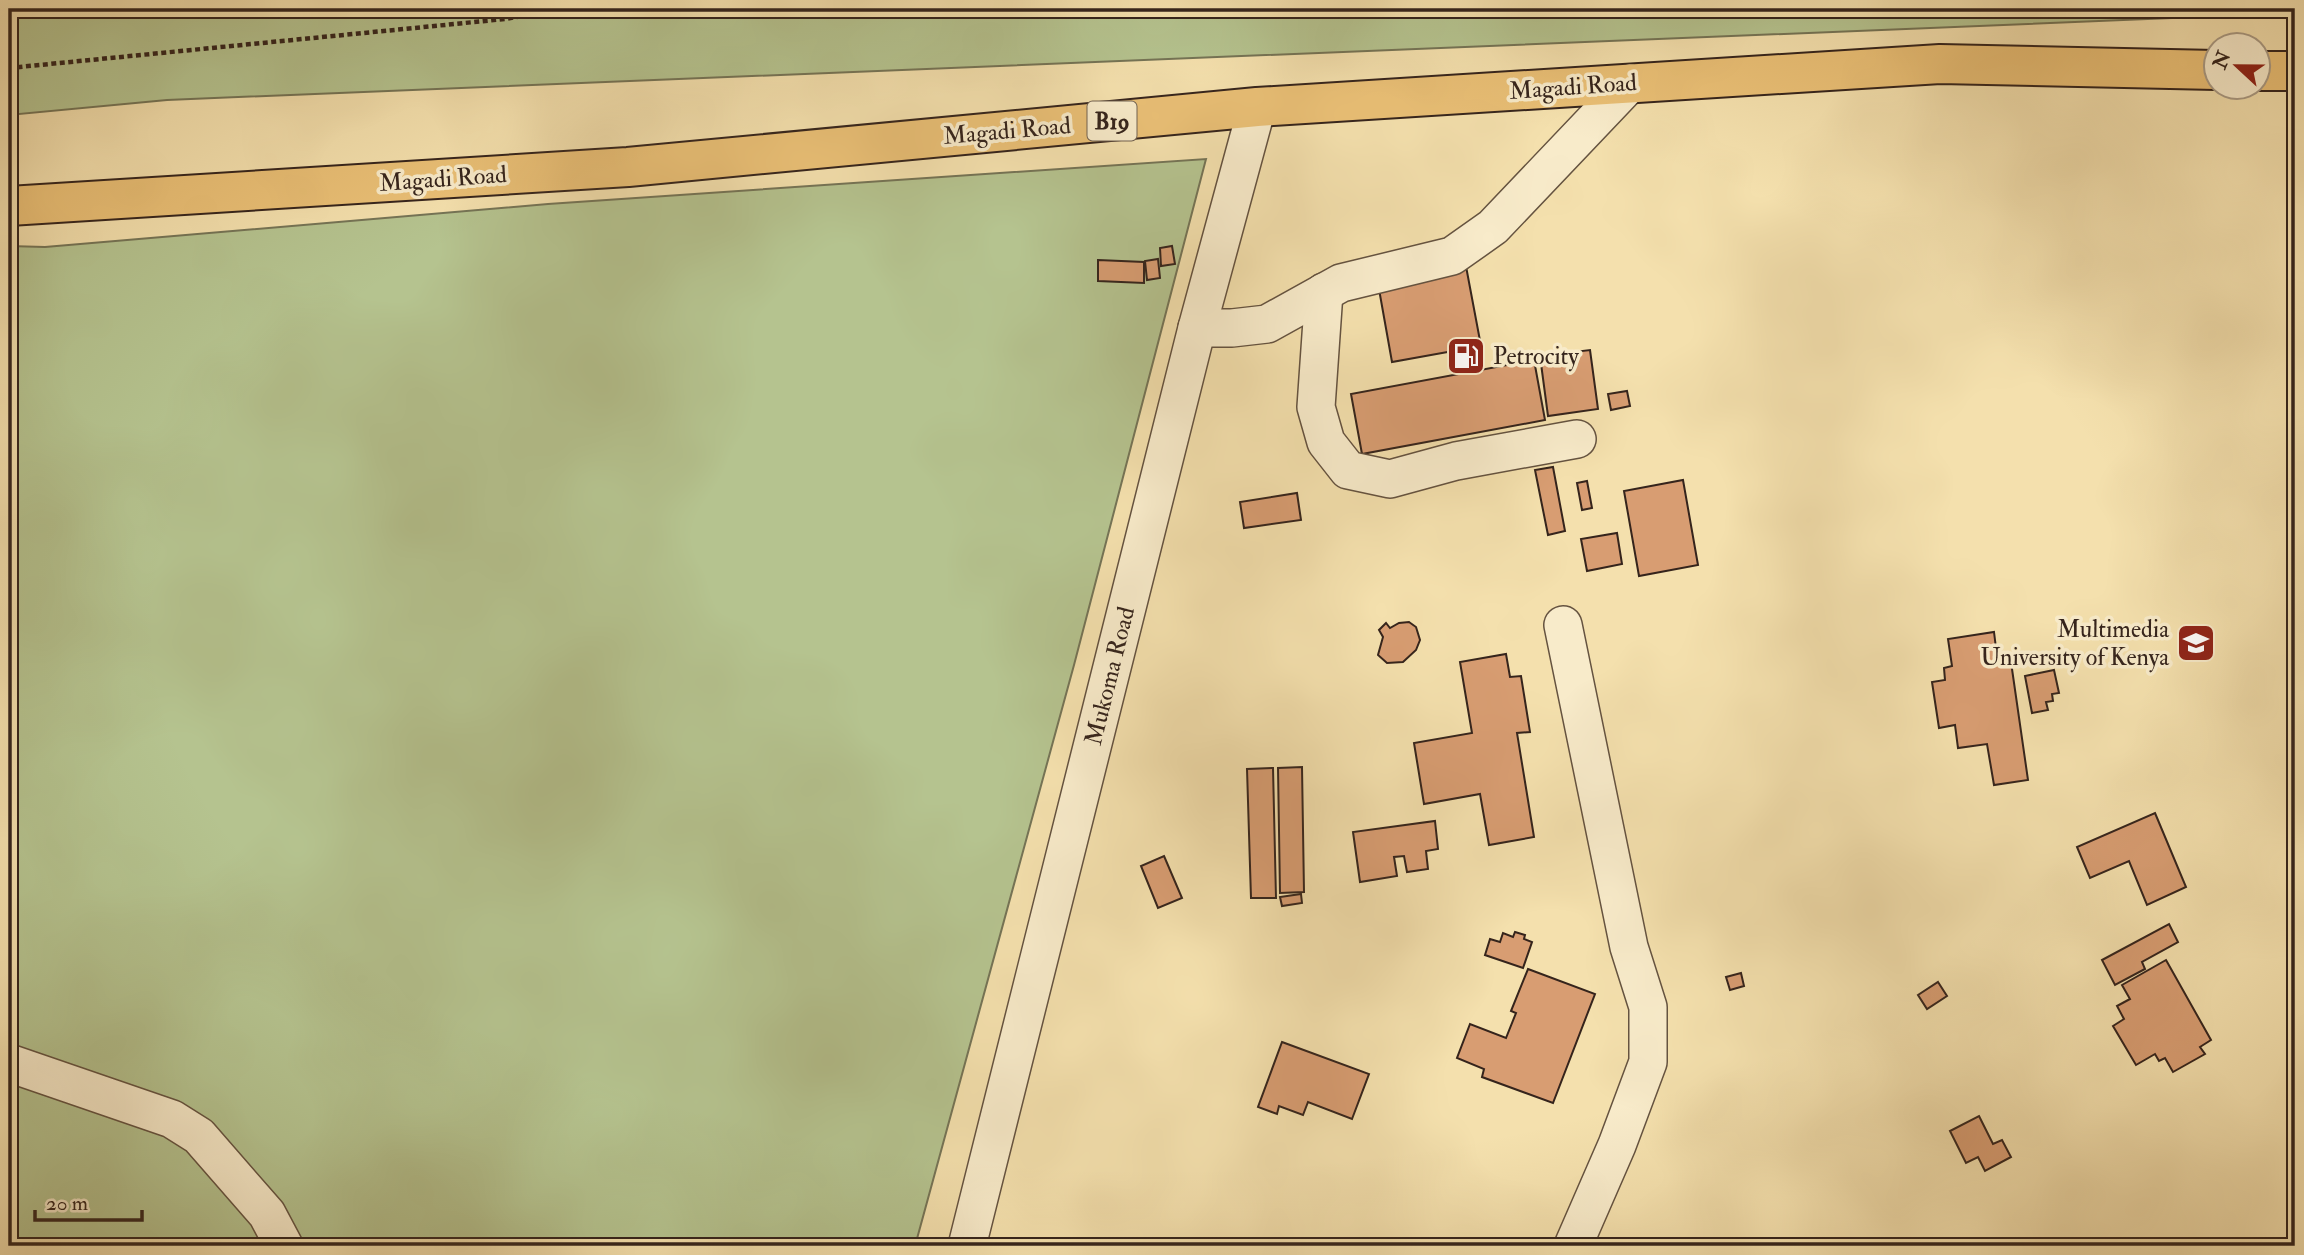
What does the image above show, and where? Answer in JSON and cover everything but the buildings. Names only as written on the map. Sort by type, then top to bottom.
[{"type":"highway","name":"Magadi Road","points":[[9,206],[628,167],[1257,107],[1630,83],[1940,64],[2202,70]]},
{"type":"highway","points":[[2272,71],[2295,71]]},
{"type":"street","points":[[1197,328],[1267,324],[1341,283],[1452,256],[1493,227],[1630,83]]},
{"type":"street","name":"Mukoma Road","points":[[967,1246],[1197,328],[1257,107]]},
{"type":"street","points":[[1324,292],[1316,407],[1326,442],[1348,470],[1390,479],[1455,461],[1577,439]]},
{"type":"street","points":[[1563,625],[1629,947],[1648,1007],[1648,1062],[1617,1145],[1573,1246]]},
{"type":"street","points":[[9,1063],[172,1119],[199,1136],[267,1214],[284,1246]]},
{"type":"path","points":[[9,68],[505,19],[560,9]]},
{"type":"green space","points":[[9,9],[2295,9],[2295,13],[167,100],[9,115]]},
{"type":"green space","points":[[1206,159],[1074,665],[915,1246],[9,1246],[9,246],[45,247],[548,204]]},
{"type":"place","name":"Petrocity","points":[[1466,356]]},
{"type":"place","name":"Multimedia University of Kenya","points":[[2196,643]]}]
